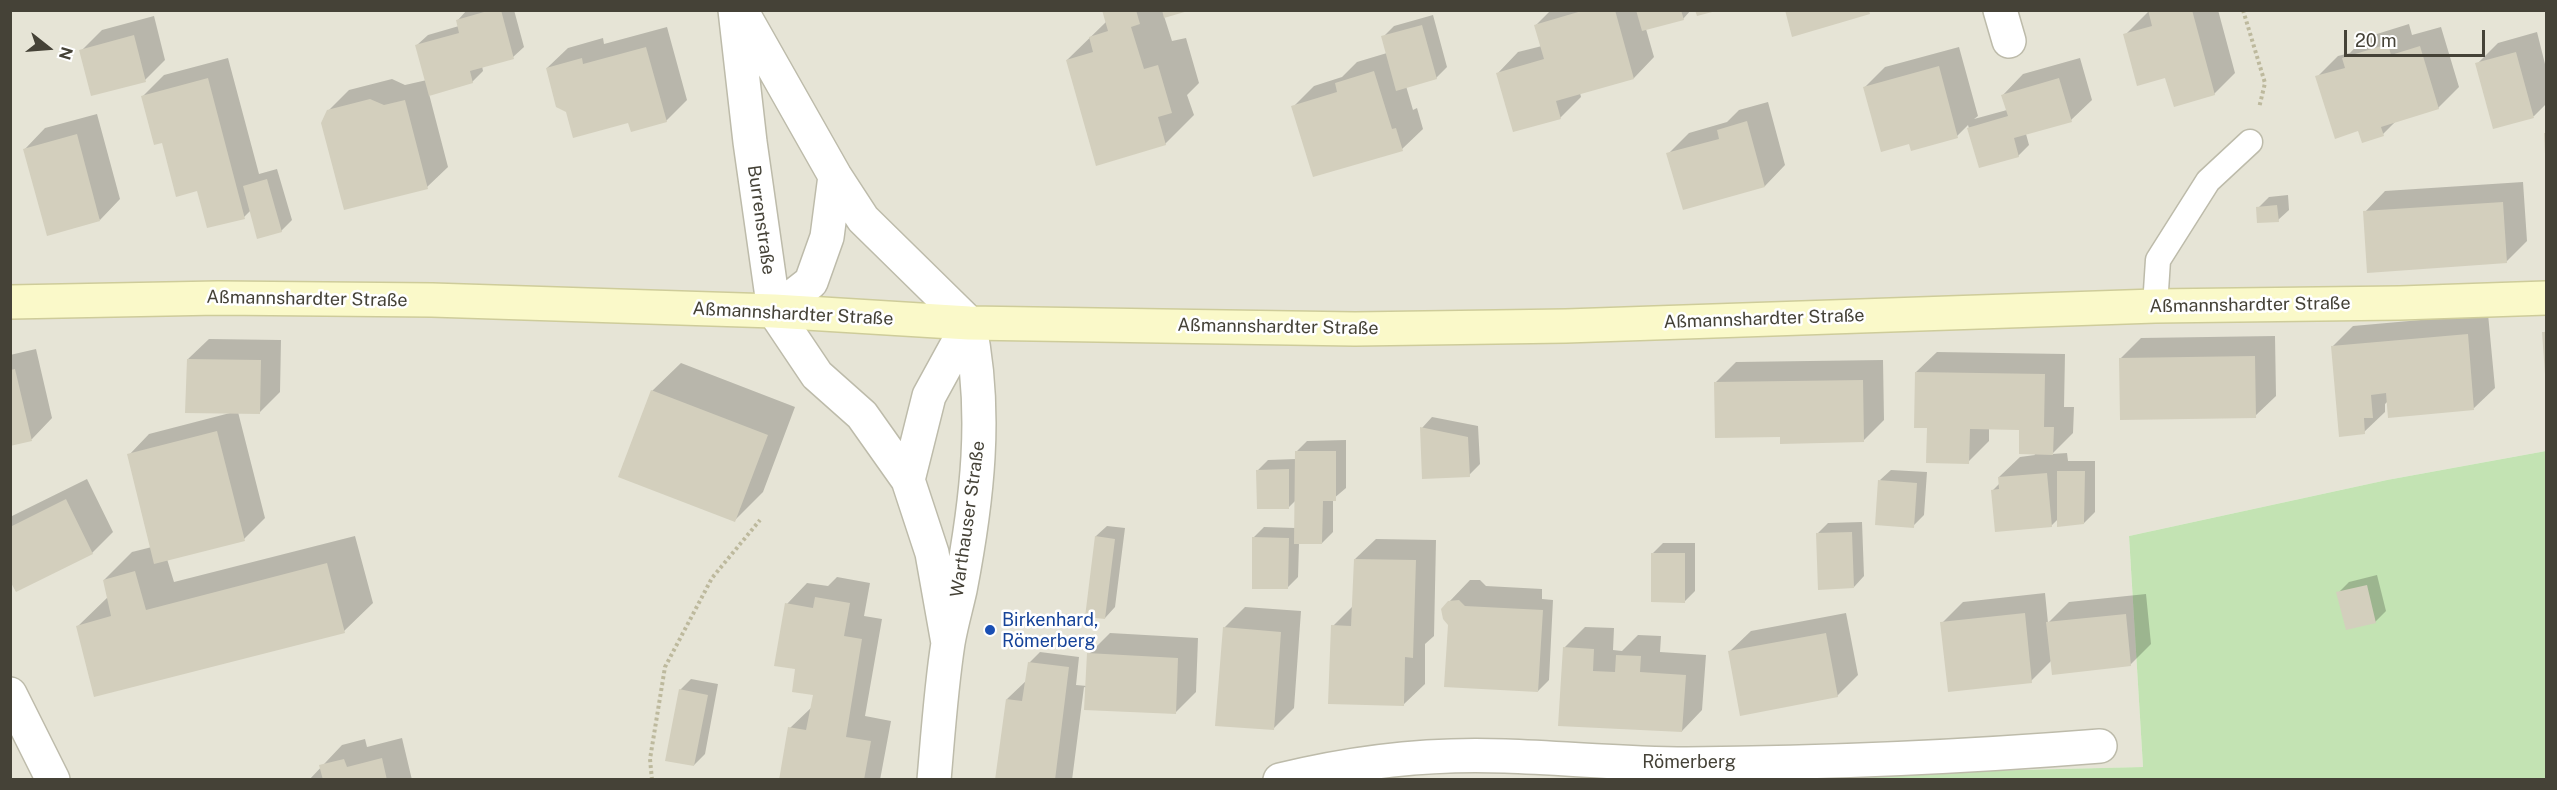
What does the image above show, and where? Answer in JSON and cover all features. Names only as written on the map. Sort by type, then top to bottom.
[{"type":"main road","name":"Aßmannshardter Straße","points":[[10,302],[218,298],[408,300],[774,311],[969,323],[1355,329],[1566,326],[2155,306],[2400,303],[2547,298]]},
{"type":"street","name":"Burrenstraße","points":[[735,10],[750,142],[774,311],[812,282],[827,237],[835,176]]},
{"type":"street","points":[[741,10],[835,176],[863,219],[969,323],[930,396],[908,480]]},
{"type":"street","name":"Warthauser Straße","points":[[774,311],[817,375],[862,415],[908,480],[932,553],[948,643]]},
{"type":"street","name":"Warthauser Straße","points":[[934,780],[948,643],[960,590],[980,458],[979,387],[976,356],[969,323]]},
{"type":"street","points":[[10,694],[52,780]]},
{"type":"street","name":"Römerberg","points":[[1280,780],[1353,764],[1417,757],[1503,756],[1685,764],[1992,755],[2100,746]]},
{"type":"lane","points":[[2155,306],[2158,260],[2208,182],[2250,142]]},
{"type":"path","points":[[2243,10],[2265,82],[2250,142]]},
{"type":"path","points":[[652,780],[650,759],[665,667],[712,578],[760,520]]},
{"type":"shaded area","points":[[10,11],[2546,11],[2546,451],[2387,480],[2129,536],[2143,767],[1854,774],[1853,780],[11,779]]},
{"type":"green space","points":[[2546,451],[2546,779],[1853,780],[1853,774],[2143,767],[2129,536],[2387,480]]},
{"type":"building","points":[[491,10],[501,10],[514,59],[470,71],[473,83],[429,96],[415,45],[459,33],[456,20]]},
{"type":"building","points":[[1102,10],[1136,10],[1140,24],[1131,27],[1144,69],[1158,65],[1172,113],[1158,117],[1166,145],[1096,166],[1066,60],[1093,52],[1089,37],[1108,31]]},
{"type":"building","points":[[1162,10],[1188,10],[1188,11],[1164,18]]},
{"type":"building","points":[[1585,10],[1615,10],[1634,79],[1556,101],[1561,119],[1513,132],[1496,73],[1544,59],[1534,25]]},
{"type":"building","points":[[1636,10],[1681,10],[1684,20],[1642,31]]},
{"type":"building","points":[[1695,10],[1716,10],[1716,11],[1697,16]]},
{"type":"building","points":[[1785,10],[1869,10],[1870,14],[1792,37]]},
{"type":"building","points":[[2148,10],[2192,10],[2215,95],[2174,107],[2165,78],[2137,86],[2123,34],[2152,26]]},
{"type":"building","points":[[1422,25],[1437,79],[1396,91],[1381,36]]},
{"type":"building","points":[[134,35],[146,82],[91,96],[79,50]]},
{"type":"building","points":[[2388,44],[2391,55],[2420,46],[2439,109],[2381,127],[2384,136],[2362,143],[2358,131],[2335,139],[2315,76],[2345,68],[2342,58]]},
{"type":"building","points":[[646,47],[667,122],[631,132],[628,123],[573,138],[566,112],[556,107],[546,68],[582,58],[583,64]]},
{"type":"building","points":[[2516,52],[2534,118],[2493,129],[2475,63]]},
{"type":"building","points":[[1939,66],[1958,138],[1911,151],[1909,144],[1881,152],[1863,87]]},
{"type":"building","points":[[1374,71],[1392,129],[1396,128],[1403,151],[1313,177],[1291,106],[1337,92],[1335,83]]},
{"type":"building","points":[[208,78],[245,219],[207,228],[197,191],[176,197],[162,143],[154,145],[141,96]]},
{"type":"building","points":[[2059,78],[2072,122],[2014,138],[2019,157],[1979,168],[1967,128],[2008,116],[2001,95]]},
{"type":"building","points":[[370,99],[384,105],[405,100],[428,189],[344,210],[321,123],[327,110]]},
{"type":"building","points":[[1747,121],[1765,187],[1683,210],[1666,153],[1719,139],[1717,130]]},
{"type":"building","points":[[2544,133],[2546,133],[2545,154]]},
{"type":"building","points":[[77,134],[100,221],[47,236],[23,149]]},
{"type":"building","points":[[267,179],[282,232],[257,239],[243,186]]},
{"type":"building","points":[[2503,202],[2507,263],[2367,273],[2363,211]]},
{"type":"building","points":[[2277,205],[2279,222],[2257,223],[2256,207]]},
{"type":"building","points":[[2542,332],[2546,332],[2546,374],[2545,374]]},
{"type":"building","points":[[2468,334],[2474,410],[2388,418],[2386,393],[2371,395],[2373,418],[2364,418],[2365,434],[2339,437],[2331,346]]},
{"type":"building","points":[[2255,356],[2256,418],[2120,420],[2119,358]]},
{"type":"building","points":[[187,359],[261,360],[260,414],[185,413]]},
{"type":"building","points":[[15,369],[32,441],[10,446],[10,370]]},
{"type":"building","points":[[1915,372],[2045,374],[2044,427],[2054,427],[2053,455],[2019,454],[2019,430],[1970,429],[1969,464],[1926,463],[1927,428],[1914,428]]},
{"type":"building","points":[[1863,380],[1864,442],[1780,444],[1780,437],[1715,438],[1714,382]]},
{"type":"building","points":[[651,390],[768,435],[735,522],[618,477]]},
{"type":"building","points":[[1420,427],[1468,437],[1470,477],[1422,479]]},
{"type":"building","points":[[217,431],[245,541],[154,564],[127,454]]},
{"type":"building","points":[[1295,451],[1336,451],[1336,501],[1323,501],[1322,544],[1294,544]]},
{"type":"building","points":[[1289,469],[1289,509],[1257,509],[1256,470]]},
{"type":"building","points":[[2057,471],[2085,471],[2084,524],[2057,527]]},
{"type":"building","points":[[2047,473],[2052,527],[1995,532],[1991,490],[1999,489],[1998,477]]},
{"type":"building","points":[[1878,480],[1917,483],[1914,528],[1875,525]]},
{"type":"building","points":[[66,499],[93,554],[16,592],[10,581],[10,527]]},
{"type":"building","points":[[1852,532],[1854,588],[1818,590],[1816,533]]},
{"type":"building","points":[[1095,536],[1115,539],[1105,619],[1085,617]]},
{"type":"building","points":[[1252,537],[1289,538],[1288,589],[1252,589]]},
{"type":"building","points":[[1651,553],[1685,553],[1685,603],[1651,602]]},
{"type":"building","points":[[1354,559],[1416,560],[1413,658],[1405,657],[1404,706],[1328,704],[1331,625],[1351,626]]},
{"type":"building","points":[[327,563],[345,633],[94,697],[76,626],[111,616],[103,580],[135,571],[146,610]]},
{"type":"building","points":[[2367,585],[2376,623],[2346,630],[2336,592]]},
{"type":"building","points":[[815,597],[850,603],[844,636],[862,639],[846,737],[871,741],[864,780],[779,780],[788,727],[806,730],[813,695],[792,692],[795,669],[774,666],[785,603],[813,608]]},
{"type":"building","points":[[1459,600],[1465,606],[1543,610],[1538,692],[1444,687],[1448,625],[1443,619],[1441,609],[1448,601]]},
{"type":"building","points":[[2025,613],[2032,683],[1948,692],[1940,622]]},
{"type":"building","points":[[2126,614],[2131,666],[2052,675],[2046,622]]},
{"type":"building","points":[[1223,627],[1281,632],[1274,730],[1215,726]]},
{"type":"building","points":[[1826,633],[1838,697],[1740,716],[1728,651]]},
{"type":"building","points":[[1563,647],[1594,649],[1593,671],[1615,672],[1616,655],[1641,656],[1640,672],[1686,675],[1682,732],[1558,726]]},
{"type":"building","points":[[1087,653],[1178,658],[1176,714],[1084,710]]},
{"type":"building","points":[[1028,662],[1069,667],[1055,780],[995,780],[1006,699],[1022,701]]},
{"type":"building","points":[[679,689],[708,695],[694,766],[665,761]]},
{"type":"building","points":[[382,758],[387,780],[323,780],[319,765],[344,759],[347,767]]},
{"type":"place","name":"Birkenhard, Römerberg","points":[[990,630]]}]
